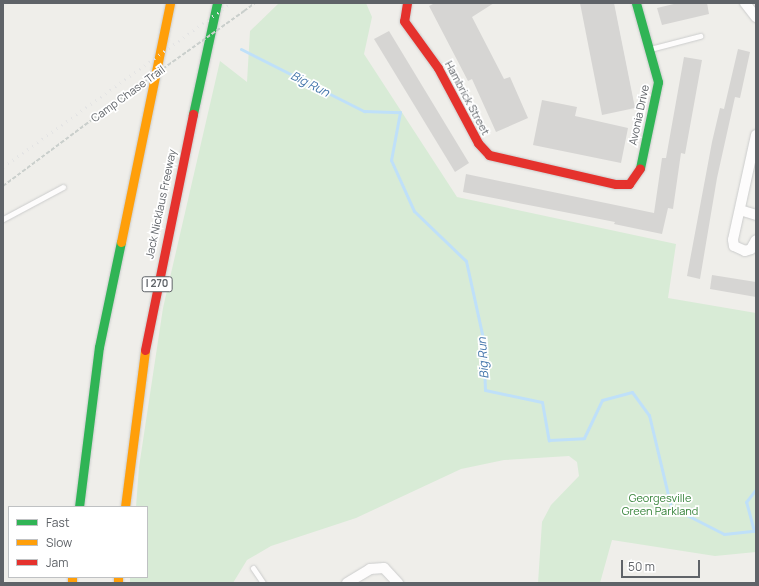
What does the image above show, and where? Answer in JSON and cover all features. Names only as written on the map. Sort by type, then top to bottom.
[{"type":"main road","points":[[79,506],[87,427],[111,277],[170,3]]},
{"type":"main road","name":"Jack Nicklaus Freeway","points":[[125,506],[146,348],[159,271],[217,3]]},
{"type":"main road","name":"Avonia Drive","points":[[629,184],[640,167],[658,82],[636,3]]},
{"type":"main road","name":"Hambrick Street","points":[[405,7],[404,21],[438,68],[478,143],[489,155],[616,184],[629,184]]},
{"type":"street","points":[[746,3],[756,17]]},
{"type":"street","points":[[756,135],[733,240],[734,246],[745,251],[751,249],[756,240]]},
{"type":"street","points":[[740,210],[756,215]]},
{"type":"street","points":[[347,583],[370,569],[384,568],[398,583]]},
{"type":"lane","points":[[649,49],[700,36]]},
{"type":"lane","points":[[3,219],[63,187]]},
{"type":"lane","points":[[253,568],[263,583]]},
{"type":"path","name":"Camp Chase Trail","points":[[3,186],[255,3]]},
{"type":"green space","name":"Georgesville Green Parkland","points":[[279,3],[366,3],[372,17],[364,54],[457,197],[676,244],[668,298],[756,313],[756,552],[715,556],[612,540],[600,583],[538,583],[542,522],[551,505],[579,476],[577,462],[569,456],[504,460],[461,469],[356,518],[271,546],[247,560],[233,583],[130,583],[130,578],[148,578],[148,506],[136,506],[139,467],[163,308],[220,61],[247,82],[250,31]]},
{"type":"building","points":[[435,3],[494,3],[472,17],[504,79],[510,77],[528,118],[496,132],[472,79],[468,81],[429,6]]},
{"type":"building","points":[[580,3],[614,3],[635,108],[602,115]]},
{"type":"building","points":[[678,3],[707,3],[709,14],[662,25],[657,8]]},
{"type":"building","points":[[389,31],[469,163],[455,172],[374,39]]},
{"type":"building","points":[[738,49],[750,52],[740,98],[735,97],[717,178],[700,279],[687,276],[712,142],[720,108],[724,109]]},
{"type":"building","points":[[684,57],[702,60],[685,154],[681,153],[673,209],[668,208],[662,234],[614,224],[615,222],[463,192],[466,174],[654,213],[662,158],[666,158]]},
{"type":"building","points":[[542,100],[577,107],[575,116],[628,128],[621,163],[533,145]]},
{"type":"building","points":[[712,275],[756,282],[756,297],[710,289]]},
{"type":"waterway","name":"Big Run","points":[[241,49],[364,111],[400,112],[391,160],[414,211],[466,261],[483,338],[485,390],[542,402],[549,440],[584,438],[602,400],[632,392],[649,415],[671,507],[724,534],[754,531],[746,502],[756,489]]},
{"type":"railway","points":[[3,167],[231,3]]},
{"type":"traffic: fast","points":[[193,114],[217,3]]},
{"type":"traffic: fast","points":[[636,3],[658,82],[640,168]]},
{"type":"traffic: fast","points":[[79,506],[99,347],[121,242]]},
{"type":"traffic: slow","points":[[121,242],[170,3]]},
{"type":"traffic: slow","points":[[125,506],[145,350]]},
{"type":"traffic: slow","points":[[72,578],[72,583]]},
{"type":"traffic: slow","points":[[118,578],[118,583]]},
{"type":"traffic: jam","points":[[407,3],[404,21],[438,68],[478,143],[489,155],[616,184],[629,184],[640,168]]},
{"type":"traffic: jam","points":[[145,350],[193,114]]}]
